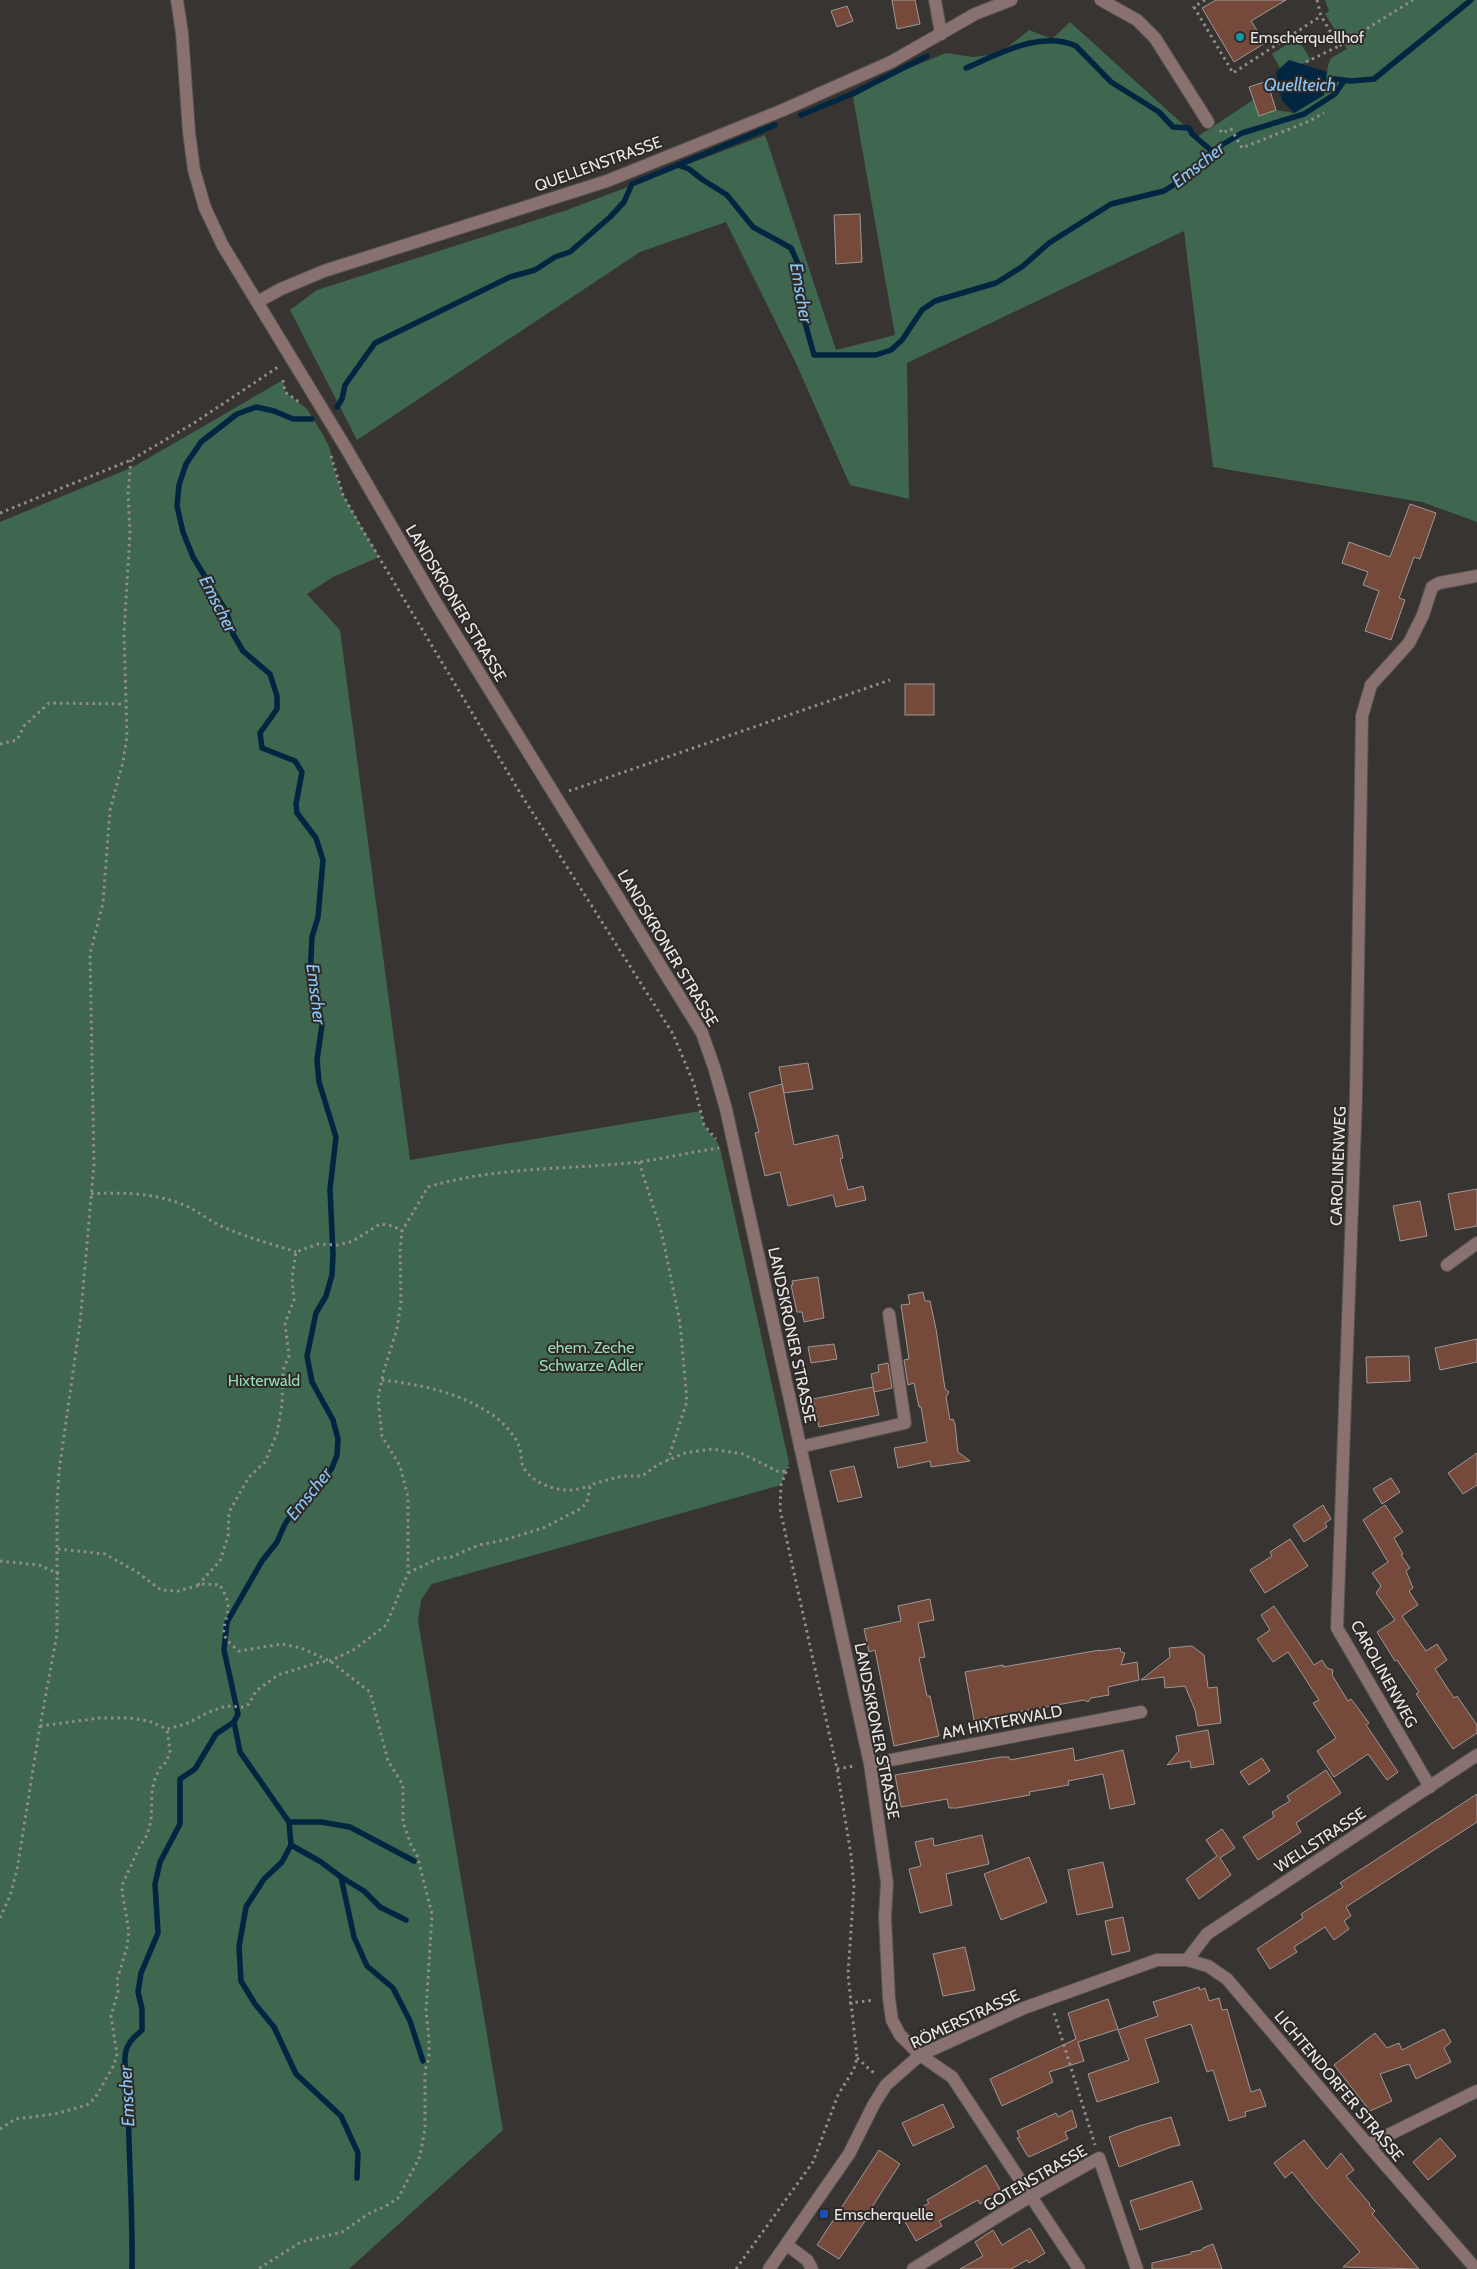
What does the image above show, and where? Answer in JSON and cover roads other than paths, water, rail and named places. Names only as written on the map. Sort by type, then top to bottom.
[{"type":"street","name":"LANDSKRONER STRASSE","points":[[177,0],[182,33],[189,132],[194,170],[205,208],[223,246],[436,603],[702,1033],[726,1109],[870,1764],[887,1883],[885,1917],[889,1998],[892,2020],[900,2036],[920,2055],[952,2077],[1079,2269]]},
{"type":"street","points":[[935,0],[941,34]]},
{"type":"street","name":"QUELLENSTRASSE","points":[[257,302],[281,289],[324,271],[607,181],[783,110],[891,62],[975,14],[1011,0]]},
{"type":"street","points":[[1101,0],[1137,20],[1155,38],[1208,122]]},
{"type":"street","name":"CAROLINENWEG","points":[[1430,1787],[1337,1628],[1356,1097],[1362,716],[1371,686],[1409,643],[1423,615],[1432,587],[1439,583],[1477,576]]},
{"type":"street","points":[[1447,1265],[1477,1243]]},
{"type":"street","points":[[800,1447],[905,1423],[889,1314]]},
{"type":"street","name":"AM HIXTERWALD","points":[[870,1764],[1141,1712]]},
{"type":"street","name":"WELLSTRASSE","points":[[1187,1960],[1207,1934],[1477,1755]]},
{"type":"street","name":"LICHTENDORFER STRASSE","points":[[1157,1960],[1187,1960],[1208,1966],[1227,1979],[1476,2269]]},
{"type":"street","name":"RÖMERSTRASSE","points":[[769,2269],[849,2154],[874,2104],[886,2085],[920,2055],[955,2038],[1050,1998],[1157,1960]]},
{"type":"street","points":[[1368,2145],[1477,2091]]},
{"type":"street","name":"GOTENSTRASSE","points":[[913,2269],[1031,2196],[1099,2158],[1137,2269]]},
{"type":"street","points":[[787,2245],[806,2260],[812,2269]]},
{"type":"water","name":"Quellteich","points":[[1289,60],[1327,72],[1324,95],[1294,113],[1282,101],[1276,72]]},
{"type":"waterway","name":"Emscher","points":[[1322,84],[1335,79],[1351,81],[1374,79],[1471,0]]},
{"type":"waterway","points":[[966,68],[1006,51],[1034,42],[1062,42],[1076,46],[1111,82],[1159,112],[1173,127],[1189,128],[1192,134],[1212,151]]},
{"type":"waterway","points":[[801,115],[852,94],[927,56]]},
{"type":"waterway","name":"Emscher","points":[[678,165],[689,169],[727,195],[753,227],[791,248],[800,268],[801,308],[814,355],[876,355],[891,350],[902,340],[922,310],[935,301],[996,283],[1023,266],[1049,243],[1111,204],[1164,191],[1183,179],[1212,151],[1225,143],[1242,133],[1304,114],[1335,94],[1344,81]]},
{"type":"waterway","name":"Emscher","points":[[337,407],[342,399],[345,385],[375,343],[510,277],[535,270],[555,257],[570,252],[624,202],[632,184],[775,125]]},
{"type":"waterway","name":"Emscher","points":[[312,419],[293,419],[274,411],[256,407],[237,414],[201,442],[186,464],[179,485],[177,506],[183,532],[193,557],[227,613],[233,634],[243,651],[270,674],[277,696],[277,709],[260,733],[262,748],[295,761],[302,772],[296,804],[297,813],[316,838],[323,860],[318,917],[312,937],[310,977],[312,997],[319,1009],[322,1025],[317,1060],[319,1082],[336,1137],[330,1189],[333,1254],[332,1275],[326,1296],[316,1313],[307,1356],[312,1382],[333,1420],[338,1439],[337,1455],[332,1468],[319,1486],[299,1504],[285,1524],[277,1542],[262,1561],[227,1622],[224,1650],[238,1714],[234,1722],[240,1752],[289,1822],[291,1845],[282,1862],[264,1879],[246,1907],[239,1947],[241,1981],[255,2004],[274,2027],[296,2074],[341,2116],[358,2153],[357,2178]]},
{"type":"waterway","name":"Emscher","points":[[132,2269],[128,2088],[125,2053],[133,2039],[142,2030],[142,2009],[138,1992],[141,1973],[158,1933],[155,1884],[160,1862],[180,1824],[180,1779],[195,1769],[216,1734],[234,1722]]},
{"type":"waterway","points":[[289,1822],[321,1822],[350,1827],[414,1861]]},
{"type":"waterway","points":[[291,1845],[321,1862],[341,1877],[354,1937],[367,1966],[393,1988],[410,2021],[423,2061]]},
{"type":"waterway","points":[[341,1877],[364,1891],[380,1907],[406,1920]]},
{"type":"place","name":"Emscherquellhof","points":[[1240,37]]},
{"type":"place","name":"Emscherquelle","points":[[824,2214]]},
{"type":"park label","name":"ehem. Zeche Schwarze Adler","points":[[591,1356]]},
{"type":"park label","name":"Hixterwald","points":[[264,1380]]}]
